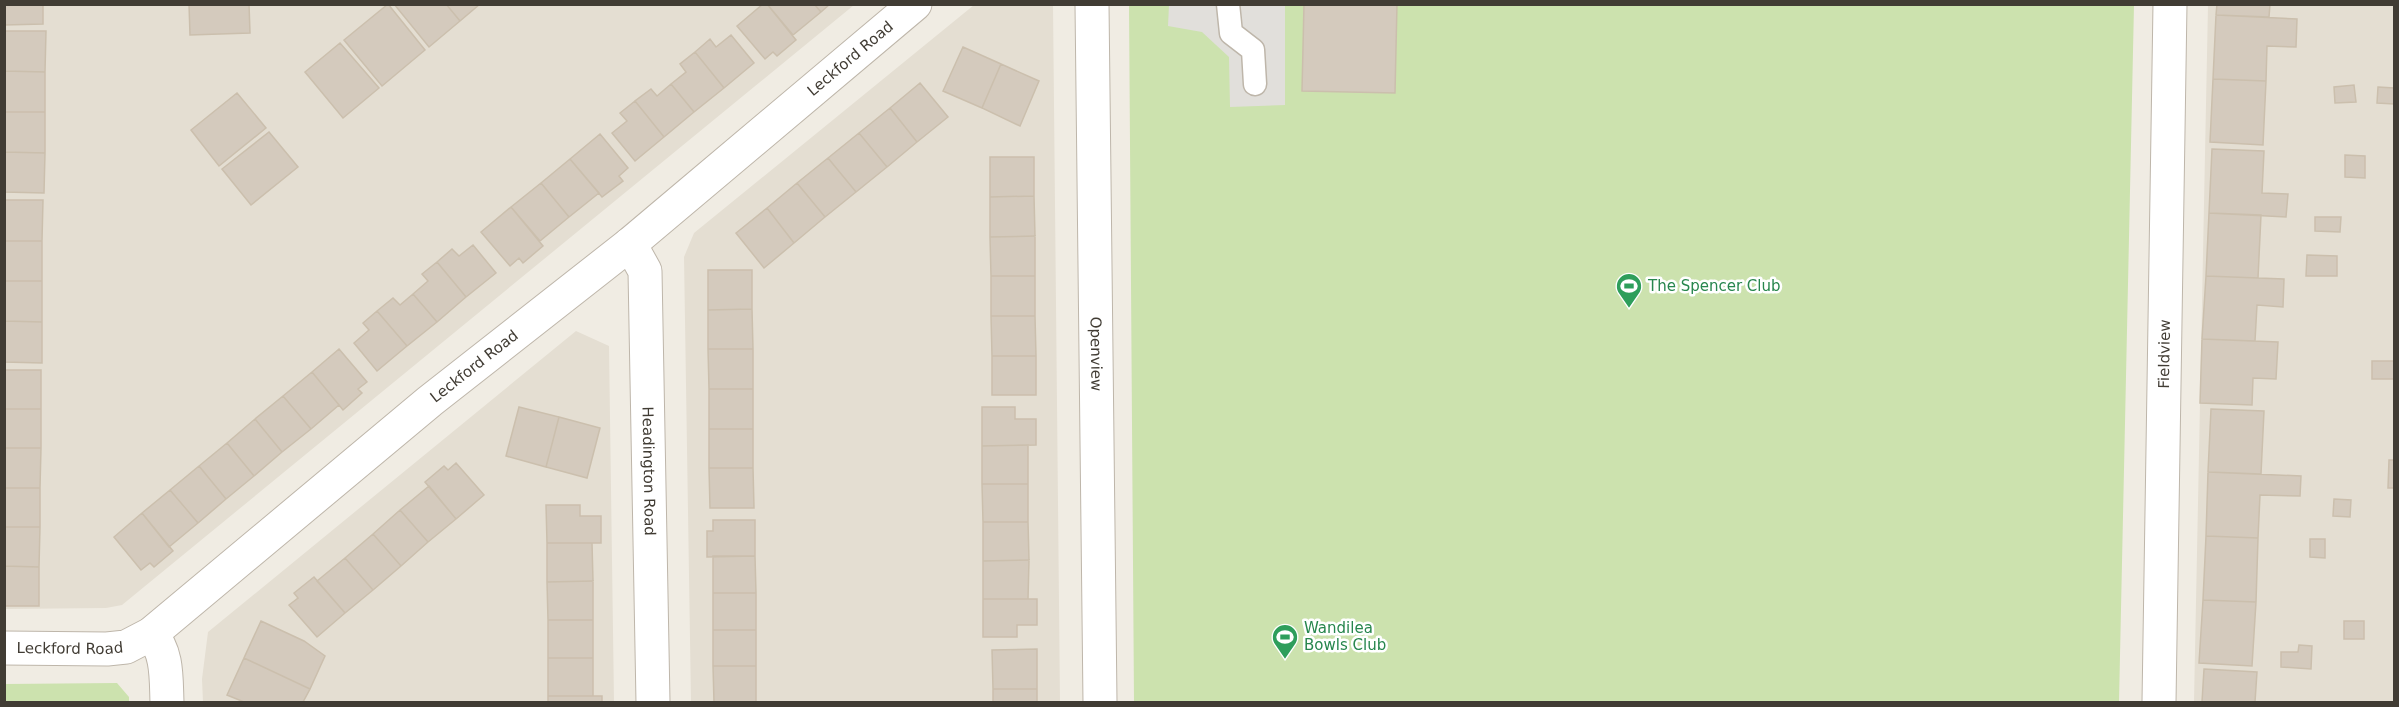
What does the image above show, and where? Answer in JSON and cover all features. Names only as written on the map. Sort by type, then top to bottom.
[{"type":"street","name":"Leckford Road","points":[[4,648],[107,649],[126,647],[151,634],[430,401],[630,243],[915,4]]},
{"type":"street","name":"Openview","points":[[1092,4],[1100,702]]},
{"type":"street","name":"Fieldview","points":[[2159,702],[2170,4]]},
{"type":"street","name":"Headington Road","points":[[630,243],[645,271],[653,702]]},
{"type":"street","points":[[151,634],[159,643],[163,658],[167,702]]},
{"type":"lane","points":[[1228,4],[1231,33],[1253,50],[1254,84]]},
{"type":"shaded area","points":[[4,5],[854,5],[122,605],[106,608],[5,609]]},
{"type":"shaded area","points":[[974,5],[1053,5],[1060,702],[691,702],[684,257],[694,233]]},
{"type":"shaded area","points":[[1169,5],[1285,5],[1285,105],[1230,107],[1229,57],[1202,32],[1168,26]]},
{"type":"shaded area","points":[[2208,5],[2394,5],[2394,702],[2194,702]]},
{"type":"shaded area","points":[[576,331],[609,346],[614,702],[203,702],[202,679],[208,632]]},
{"type":"green space","name":"The Spencer Club","points":[[1129,5],[2134,5],[2119,702],[1134,702]]},
{"type":"green space","points":[[117,683],[129,697],[129,702],[5,702],[5,684]]},
{"type":"building","points":[[4,4],[53,5],[43,5],[43,24],[4,25]]},
{"type":"building","points":[[189,4],[249,4],[250,33],[190,35]]},
{"type":"building","points":[[388,4],[425,50],[382,86],[344,40]]},
{"type":"building","points":[[394,4],[446,4],[460,21],[429,47]]},
{"type":"building","points":[[446,4],[480,4],[460,21]]},
{"type":"building","points":[[763,4],[767,4],[796,40],[777,56],[773,52],[765,59],[737,26]]},
{"type":"building","points":[[767,4],[814,4],[821,12],[793,35]]},
{"type":"building","points":[[814,4],[830,4],[821,12]]},
{"type":"building","points":[[1304,4],[1397,4],[1395,93],[1302,91]]},
{"type":"building","points":[[2217,4],[2270,4],[2269,17],[2216,15]]},
{"type":"building","points":[[2216,15],[2297,19],[2296,47],[2267,46],[2266,81],[2213,79]]},
{"type":"building","points":[[4,31],[46,31],[45,72],[4,71]]},
{"type":"building","points":[[731,35],[754,63],[724,88],[695,52],[710,39],[716,47]]},
{"type":"building","points":[[340,43],[379,88],[343,118],[305,72]]},
{"type":"building","points":[[963,47],[1001,64],[982,108],[943,91]]},
{"type":"building","points":[[695,52],[724,88],[694,112],[671,84],[686,72],[680,64]]},
{"type":"building","points":[[1001,64],[1039,81],[1020,126],[982,108]]},
{"type":"building","points":[[4,71],[45,72],[45,112],[4,112]]},
{"type":"building","points":[[2213,79],[2266,81],[2263,145],[2210,142]]},
{"type":"building","points":[[920,83],[948,117],[917,142],[890,108]]},
{"type":"building","points":[[671,84],[694,112],[664,137],[635,101],[651,89],[657,96]]},
{"type":"building","points":[[2354,85],[2356,102],[2335,103],[2334,87]]},
{"type":"building","points":[[2378,87],[2394,88],[2394,104],[2377,103]]},
{"type":"building","points":[[237,93],[266,128],[219,166],[191,130]]},
{"type":"building","points":[[635,101],[664,137],[635,161],[612,133],[627,121],[620,113]]},
{"type":"building","points":[[890,108],[917,142],[887,167],[859,133]]},
{"type":"building","points":[[4,112],[45,112],[45,153],[4,152]]},
{"type":"building","points":[[269,132],[298,167],[251,205],[222,169]]},
{"type":"building","points":[[859,133],[887,167],[856,192],[828,158]]},
{"type":"building","points":[[600,134],[628,168],[619,176],[623,181],[602,197],[570,159]]},
{"type":"building","points":[[2212,149],[2264,151],[2262,193],[2288,194],[2286,217],[2209,213]]},
{"type":"building","points":[[4,152],[45,153],[44,193],[4,192]]},
{"type":"building","points":[[2345,155],[2365,156],[2365,178],[2345,177]]},
{"type":"building","points":[[990,157],[1034,157],[1034,196],[990,197]]},
{"type":"building","points":[[828,158],[856,192],[825,217],[797,183]]},
{"type":"building","points":[[570,159],[599,193],[569,217],[541,183]]},
{"type":"building","points":[[541,183],[569,217],[540,241],[511,207]]},
{"type":"building","points":[[797,183],[825,217],[794,243],[767,208]]},
{"type":"building","points":[[1034,196],[1035,236],[990,237],[990,197]]},
{"type":"building","points":[[4,200],[43,200],[42,241],[4,241]]},
{"type":"building","points":[[511,207],[543,246],[523,263],[519,258],[510,266],[481,232]]},
{"type":"building","points":[[767,208],[794,243],[764,268],[736,233]]},
{"type":"building","points":[[2209,213],[2261,215],[2258,278],[2206,276]]},
{"type":"building","points":[[2315,217],[2341,217],[2340,232],[2315,231]]},
{"type":"building","points":[[1035,236],[1035,276],[991,276],[990,237]]},
{"type":"building","points":[[4,241],[42,241],[42,281],[4,281]]},
{"type":"building","points":[[473,245],[496,273],[466,297],[437,262],[452,249],[459,256]]},
{"type":"building","points":[[2307,255],[2337,256],[2337,276],[2306,276]]},
{"type":"building","points":[[437,262],[466,297],[437,322],[413,294],[428,281],[422,274]]},
{"type":"building","points":[[708,270],[752,270],[752,309],[708,310]]},
{"type":"building","points":[[991,276],[1035,276],[1035,316],[991,316]]},
{"type":"building","points":[[2206,276],[2284,279],[2283,307],[2257,305],[2255,341],[2202,339]]},
{"type":"building","points":[[4,281],[42,281],[42,322],[4,321]]},
{"type":"building","points":[[413,294],[437,322],[407,346],[377,311],[393,298],[400,305]]},
{"type":"building","points":[[752,309],[753,349],[708,349],[708,310]]},
{"type":"building","points":[[377,311],[407,346],[377,371],[354,343],[369,330],[363,323]]},
{"type":"building","points":[[991,316],[1035,316],[1036,356],[992,356]]},
{"type":"building","points":[[4,321],[42,322],[42,363],[4,362]]},
{"type":"building","points":[[2202,339],[2278,342],[2276,379],[2253,378],[2252,405],[2200,403]]},
{"type":"building","points":[[339,349],[367,382],[358,389],[362,393],[343,410],[312,372]]},
{"type":"building","points":[[708,349],[753,349],[753,389],[709,389]]},
{"type":"building","points":[[992,356],[1036,356],[1036,395],[992,395]]},
{"type":"building","points":[[2372,361],[2394,361],[2394,379],[2372,379]]},
{"type":"building","points":[[4,370],[41,370],[41,409],[4,409]]},
{"type":"building","points":[[312,372],[339,405],[311,429],[283,396]]},
{"type":"building","points":[[709,389],[753,389],[753,429],[709,429]]},
{"type":"building","points":[[283,396],[311,429],[282,452],[255,419]]},
{"type":"building","points":[[519,407],[559,417],[546,467],[506,456]]},
{"type":"building","points":[[982,407],[1015,407],[1015,419],[1036,419],[1036,445],[982,446]]},
{"type":"building","points":[[4,409],[41,409],[41,448],[4,448]]},
{"type":"building","points":[[2211,409],[2264,411],[2261,474],[2208,472]]},
{"type":"building","points":[[559,417],[600,428],[587,478],[546,467]]},
{"type":"building","points":[[255,419],[282,452],[254,476],[227,443]]},
{"type":"building","points":[[709,429],[753,429],[753,468],[709,468]]},
{"type":"building","points":[[227,443],[254,476],[226,499],[199,466]]},
{"type":"building","points":[[1028,445],[1028,484],[982,484],[982,446]]},
{"type":"building","points":[[4,448],[41,448],[40,488],[4,488]]},
{"type":"building","points":[[2389,460],[2394,460],[2394,488],[2388,488]]},
{"type":"building","points":[[456,463],[484,495],[456,519],[425,482],[444,466],[448,470]]},
{"type":"building","points":[[199,466],[226,499],[198,523],[170,490]]},
{"type":"building","points":[[709,468],[753,468],[754,508],[710,508]]},
{"type":"building","points":[[2208,472],[2301,476],[2300,496],[2260,495],[2258,538],[2206,536]]},
{"type":"building","points":[[982,484],[1028,484],[1028,522],[983,522]]},
{"type":"building","points":[[429,486],[456,519],[428,542],[400,510]]},
{"type":"building","points":[[4,488],[40,488],[40,527],[4,527]]},
{"type":"building","points":[[170,490],[198,523],[169,547],[142,513]]},
{"type":"building","points":[[2334,499],[2351,500],[2350,517],[2333,516]]},
{"type":"building","points":[[546,505],[580,505],[580,516],[601,516],[601,543],[547,543]]},
{"type":"building","points":[[400,510],[428,542],[401,566],[373,534]]},
{"type":"building","points":[[142,513],[173,551],[154,567],[150,563],[141,570],[114,537]]},
{"type":"building","points":[[713,520],[755,520],[755,556],[707,557],[707,531],[713,531]]},
{"type":"building","points":[[983,522],[1028,522],[1029,560],[983,561]]},
{"type":"building","points":[[4,527],[40,527],[39,567],[4,566]]},
{"type":"building","points":[[373,534],[401,566],[373,590],[345,558]]},
{"type":"building","points":[[2206,536],[2258,538],[2256,602],[2203,600]]},
{"type":"building","points":[[2310,539],[2325,539],[2325,558],[2310,557]]},
{"type":"building","points":[[547,543],[592,543],[593,581],[547,582]]},
{"type":"building","points":[[713,556],[755,556],[756,593],[713,593]]},
{"type":"building","points":[[345,558],[373,590],[345,613],[317,581]]},
{"type":"building","points":[[1029,560],[1028,599],[983,599],[983,561]]},
{"type":"building","points":[[4,566],[39,567],[39,606],[4,606]]},
{"type":"building","points":[[314,577],[345,613],[317,637],[289,605],[298,598],[294,593]]},
{"type":"building","points":[[593,581],[593,620],[548,620],[547,582]]},
{"type":"building","points":[[713,593],[756,593],[756,630],[713,630]]},
{"type":"building","points":[[983,599],[1037,599],[1037,625],[1017,625],[1017,637],[983,637]]},
{"type":"building","points":[[2203,600],[2256,602],[2252,666],[2199,663]]},
{"type":"building","points":[[548,620],[593,620],[593,658],[548,658]]},
{"type":"building","points":[[261,621],[304,641],[325,656],[310,689],[244,658]]},
{"type":"building","points":[[2344,621],[2364,621],[2364,639],[2344,639]]},
{"type":"building","points":[[713,630],[756,630],[756,666],[713,666]]},
{"type":"building","points":[[2299,645],[2312,646],[2311,669],[2281,667],[2281,652],[2298,652]]},
{"type":"building","points":[[1037,649],[1037,689],[993,689],[992,650]]},
{"type":"building","points":[[244,658],[310,689],[303,702],[244,702],[227,695]]},
{"type":"building","points":[[548,658],[593,658],[593,696],[548,696]]},
{"type":"building","points":[[713,666],[756,666],[756,702],[714,702]]},
{"type":"building","points":[[2204,669],[2257,672],[2255,702],[2202,702]]},
{"type":"building","points":[[993,689],[1037,689],[1037,702],[993,702]]},
{"type":"building","points":[[548,696],[602,696],[602,702],[548,702]]},
{"type":"place","name":"The Spencer Club","points":[[1629,309]]},
{"type":"place","name":"Wandilea Bowls Club","points":[[1285,660]]}]
